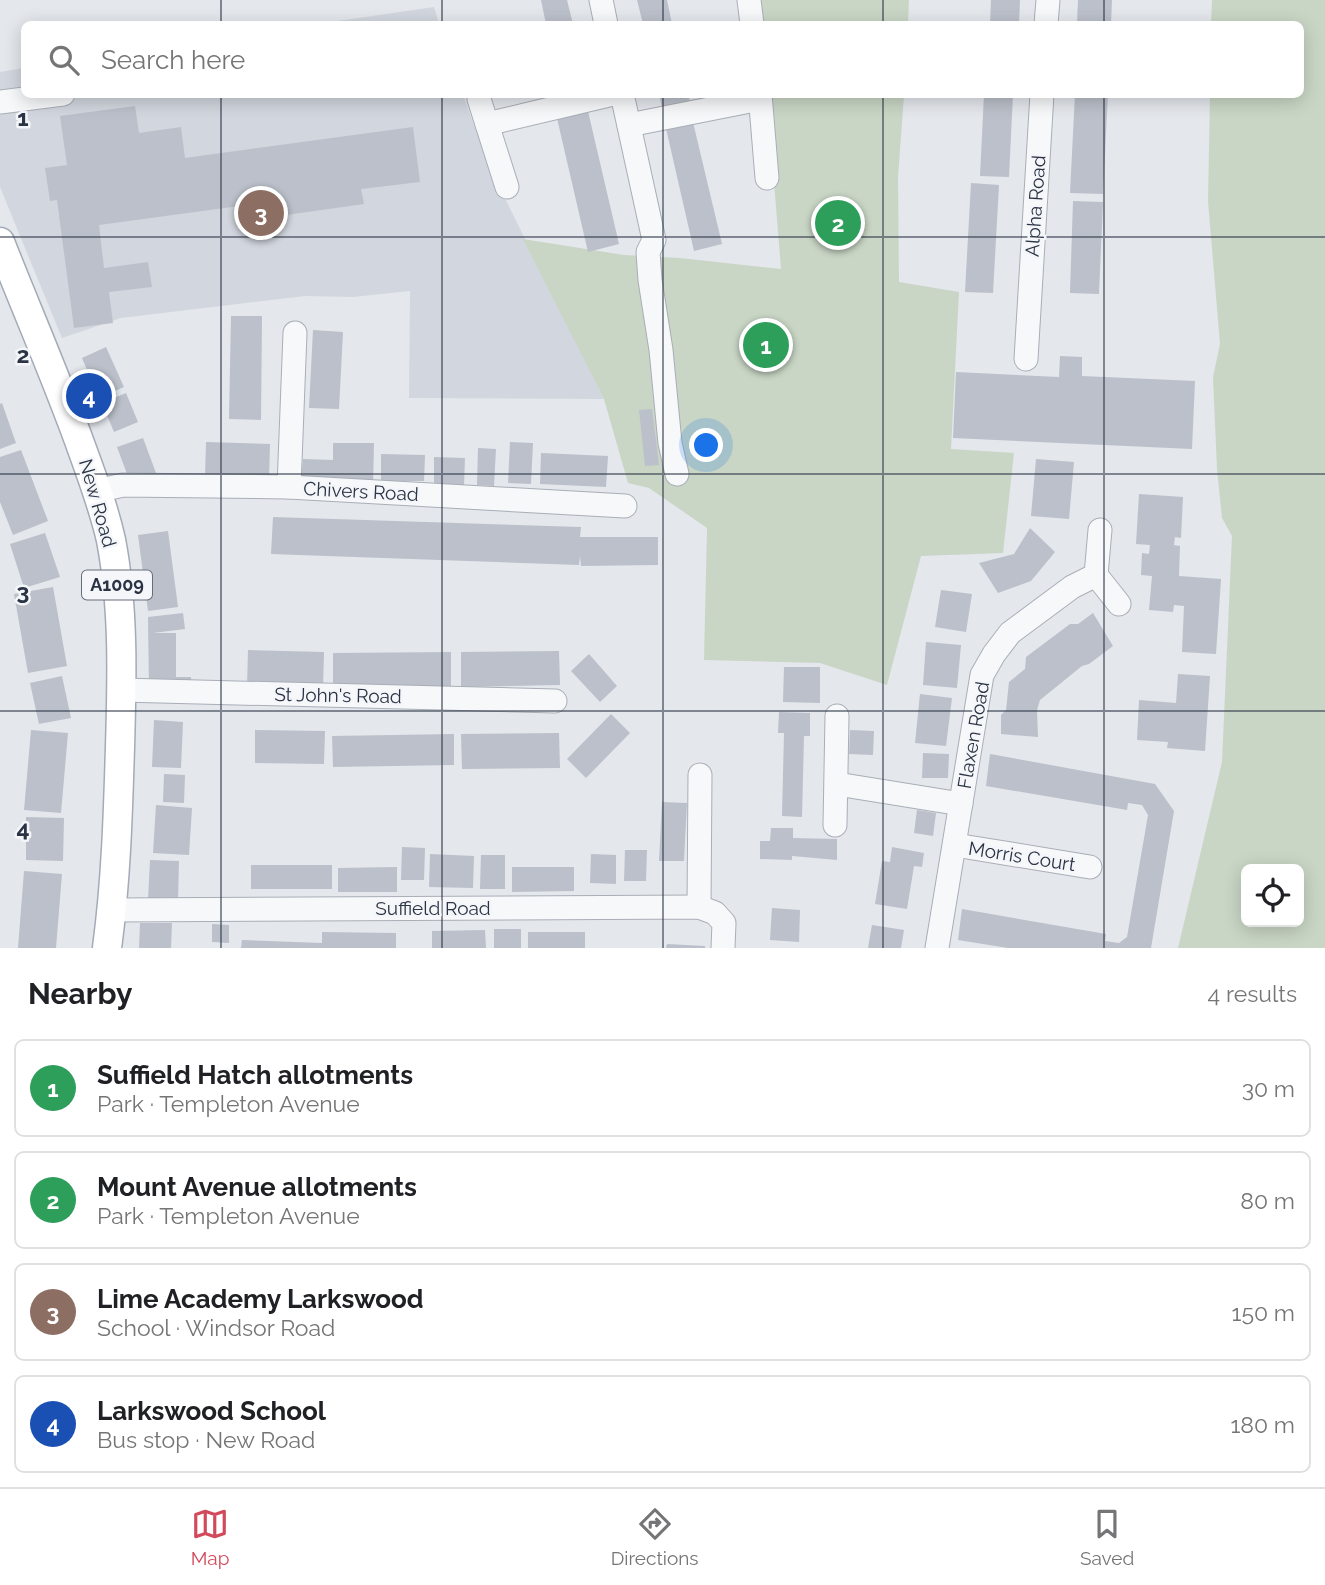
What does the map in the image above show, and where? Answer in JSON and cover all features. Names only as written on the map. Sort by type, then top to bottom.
[{"type":"main road","name":"New Road","points":[[0,242],[69,413],[97,491],[116,575],[120,609],[121,690],[112,910],[107,948]]},
{"type":"street","points":[[601,0],[605,21]]},
{"type":"street","points":[[749,0],[752,21]]},
{"type":"street","points":[[1046,21],[1048,0]]},
{"type":"street","points":[[0,102],[32,98]]},
{"type":"street","points":[[487,124],[596,98]]},
{"type":"street","points":[[623,98],[654,240],[648,252],[650,280],[661,350],[670,443],[677,474]]},
{"type":"street","points":[[629,124],[755,98]]},
{"type":"street","points":[[760,98],[767,178]]},
{"type":"street","name":"Alpha Road","points":[[1026,359],[1042,98]]},
{"type":"street","points":[[479,99],[507,187]]},
{"type":"street","points":[[289,487],[295,333]]},
{"type":"street","name":"Chivers Road","points":[[97,491],[123,485],[289,487],[625,506]]},
{"type":"street","points":[[1100,530],[1096,575],[1119,604]]},
{"type":"street","name":"Flaxen Road","points":[[937,948],[982,675],[994,653],[1010,633],[1072,587],[1096,575]]},
{"type":"street","name":"St John's Road","points":[[121,690],[555,701]]},
{"type":"street","points":[[835,825],[837,716]]},
{"type":"street","points":[[700,775],[699,907],[715,913],[724,923],[723,948]]},
{"type":"street","points":[[837,783],[961,804]]},
{"type":"street","name":"Morris Court","points":[[955,845],[1090,867]]},
{"type":"street","name":"Suffield Road","points":[[112,910],[699,907]]},
{"type":"shaded area","points":[[434,7],[438,21],[338,21]]},
{"type":"shaded area","points":[[21,68],[21,98],[464,98],[489,166],[604,399],[409,398],[410,291],[353,297],[305,296],[121,318],[62,338],[0,187],[0,72]]},
{"type":"green space","points":[[757,0],[909,0],[908,21],[760,21]]},
{"type":"green space","points":[[1212,0],[1325,0],[1325,948],[1178,948],[1222,762],[1232,536],[1222,518],[1217,469],[1213,377],[1220,344],[1208,201],[1210,98],[1304,98],[1304,21],[1211,21]]},
{"type":"green space","points":[[767,98],[904,98],[898,177],[899,282],[959,292],[951,449],[1014,453],[1003,553],[921,556],[887,685],[820,663],[704,660],[707,528],[649,488],[628,483],[604,399],[523,239],[624,255],[781,269]]},
{"type":"building","points":[[541,0],[567,0],[572,21],[545,21]]},
{"type":"building","points":[[637,0],[667,0],[671,21],[642,21]]},
{"type":"building","points":[[991,0],[1020,0],[1019,21],[990,21]]},
{"type":"building","points":[[1078,0],[1112,0],[1111,21],[1077,21]]},
{"type":"building","points":[[660,98],[689,98],[691,106],[663,112]]},
{"type":"building","points":[[984,98],[1013,98],[1009,177],[980,176]]},
{"type":"building","points":[[1075,98],[1108,98],[1103,194],[1070,193]]},
{"type":"building","points":[[135,106],[139,133],[181,127],[185,158],[413,127],[420,182],[361,189],[364,204],[286,215],[284,200],[99,225],[104,268],[148,262],[152,287],[109,292],[113,323],[74,328],[57,200],[50,201],[45,168],[67,165],[60,116]]},
{"type":"building","points":[[587,107],[619,244],[588,252],[556,114]]},
{"type":"building","points":[[692,118],[722,244],[694,251],[665,124]]},
{"type":"building","points":[[971,183],[999,185],[993,293],[965,292]]},
{"type":"building","points":[[1073,201],[1103,202],[1099,294],[1070,293]]},
{"type":"building","points":[[231,316],[262,316],[261,420],[229,419]]},
{"type":"building","points":[[313,330],[343,332],[339,409],[309,408]]},
{"type":"building","points":[[106,347],[124,387],[99,398],[82,358]]},
{"type":"building","points":[[1060,356],[1082,357],[1082,376],[1195,381],[1192,449],[953,438],[956,372],[1059,377]]},
{"type":"building","points":[[126,393],[138,422],[114,432],[102,403]]},
{"type":"building","points":[[2,403],[16,443],[0,449],[0,404]]},
{"type":"building","points":[[652,409],[659,465],[645,466],[639,410]]},
{"type":"building","points":[[143,438],[156,473],[130,482],[117,447]]},
{"type":"building","points":[[206,442],[270,444],[269,480],[205,478]]},
{"type":"building","points":[[510,442],[533,443],[531,484],[508,483]]},
{"type":"building","points":[[333,443],[374,443],[373,485],[301,482],[303,459],[333,460]]},
{"type":"building","points":[[478,448],[496,449],[494,486],[477,485]]},
{"type":"building","points":[[21,450],[48,521],[13,535],[0,502],[0,457]]},
{"type":"building","points":[[541,453],[608,456],[606,487],[540,484]]},
{"type":"building","points":[[381,454],[425,455],[424,481],[381,481]]},
{"type":"building","points":[[434,457],[465,458],[464,485],[434,484]]},
{"type":"building","points":[[1036,459],[1074,462],[1069,519],[1031,516]]},
{"type":"building","points":[[1139,494],[1183,497],[1181,538],[1175,537],[1174,545],[1180,546],[1179,576],[1221,579],[1216,654],[1182,652],[1184,606],[1174,605],[1173,612],[1149,610],[1152,576],[1141,575],[1142,553],[1149,554],[1150,545],[1136,544]]},
{"type":"building","points":[[273,517],[581,527],[580,537],[658,537],[658,565],[581,566],[580,556],[579,565],[271,554]]},
{"type":"building","points":[[1030,528],[1055,552],[1031,581],[998,593],[979,563],[1014,554]]},
{"type":"building","points":[[168,531],[178,607],[148,611],[138,535]]},
{"type":"building","points":[[45,533],[60,577],[24,588],[10,544]]},
{"type":"building","points":[[53,587],[67,666],[28,673],[14,594]]},
{"type":"building","points":[[941,590],[972,594],[966,632],[935,627]]},
{"type":"building","points":[[183,613],[185,629],[153,633],[176,633],[176,677],[191,677],[191,689],[149,689],[148,617]]},
{"type":"building","points":[[1093,613],[1113,646],[1089,664],[1082,666],[1040,700],[1037,710],[1038,737],[1001,734],[1001,715],[1006,710],[1009,682],[1025,669],[1026,657],[1070,624],[1078,624]]},
{"type":"building","points":[[926,642],[961,645],[957,688],[923,685]]},
{"type":"building","points":[[248,650],[324,652],[323,689],[247,688]]},
{"type":"building","points":[[559,651],[560,685],[461,687],[461,652]]},
{"type":"building","points":[[451,652],[451,686],[333,688],[333,653]]},
{"type":"building","points":[[589,654],[617,686],[600,702],[571,671]]},
{"type":"building","points":[[784,667],[820,667],[820,703],[783,702]]},
{"type":"building","points":[[1178,674],[1210,676],[1205,751],[1167,748],[1168,742],[1137,740],[1139,700],[1176,703]]},
{"type":"building","points":[[62,676],[71,718],[39,724],[30,683]]},
{"type":"building","points":[[920,694],[952,698],[946,746],[915,743]]},
{"type":"building","points":[[779,712],[810,713],[810,736],[804,736],[802,817],[782,816],[784,733],[778,733]]},
{"type":"building","points":[[611,714],[630,733],[586,778],[567,759]]},
{"type":"building","points":[[154,720],[183,722],[181,768],[152,767]]},
{"type":"building","points":[[31,730],[68,733],[61,813],[24,810]]},
{"type":"building","points":[[255,730],[325,731],[324,764],[255,763]]},
{"type":"building","points":[[850,730],[874,731],[873,755],[849,754]]},
{"type":"building","points":[[559,733],[560,768],[462,769],[461,734]]},
{"type":"building","points":[[454,734],[454,765],[333,767],[332,736]]},
{"type":"building","points":[[923,753],[949,754],[948,778],[922,778]]},
{"type":"building","points":[[990,754],[1155,784],[1174,811],[1151,948],[1008,948],[958,940],[962,909],[1106,934],[1105,941],[1119,943],[1127,937],[1148,815],[1142,805],[1128,803],[1127,810],[986,786]]},
{"type":"building","points":[[164,774],[185,775],[184,803],[163,802]]},
{"type":"building","points":[[662,802],[687,803],[684,861],[659,861]]},
{"type":"building","points":[[156,805],[192,808],[189,855],[153,853]]},
{"type":"building","points":[[917,810],[936,813],[933,836],[914,833]]},
{"type":"building","points":[[26,817],[64,818],[63,861],[26,860]]},
{"type":"building","points":[[771,828],[793,828],[793,838],[837,839],[837,860],[792,856],[792,860],[760,859],[760,841],[770,841]]},
{"type":"building","points":[[402,847],[425,848],[424,880],[401,880]]},
{"type":"building","points":[[892,847],[924,853],[922,867],[914,866],[907,909],[875,904],[882,861],[890,862]]},
{"type":"building","points":[[625,850],[647,850],[646,881],[624,881]]},
{"type":"building","points":[[430,854],[474,856],[473,888],[429,887]]},
{"type":"building","points":[[591,854],[616,855],[616,884],[590,883]]},
{"type":"building","points":[[481,855],[505,855],[505,889],[480,889]]},
{"type":"building","points":[[150,860],[179,861],[178,901],[148,900]]},
{"type":"building","points":[[251,865],[332,865],[332,889],[251,889]]},
{"type":"building","points":[[397,867],[397,892],[338,892],[338,868]]},
{"type":"building","points":[[512,867],[574,867],[574,891],[512,892]]},
{"type":"building","points":[[24,871],[62,874],[56,948],[18,948]]},
{"type":"building","points":[[772,908],[800,910],[799,942],[770,940]]},
{"type":"building","points":[[140,923],[172,923],[171,948],[139,948]]},
{"type":"building","points":[[212,924],[229,925],[229,943],[212,942]]},
{"type":"building","points":[[872,925],[904,930],[901,948],[868,948]]},
{"type":"building","points":[[494,929],[521,929],[521,948],[494,948]]},
{"type":"building","points":[[485,930],[486,948],[432,948],[432,931]]},
{"type":"building","points":[[322,932],[396,933],[396,948],[241,948],[242,940],[322,943]]},
{"type":"building","points":[[528,932],[585,932],[585,948],[528,948]]},
{"type":"building","points":[[667,944],[705,946],[705,948],[666,948]]},
{"type":"place","name":"Lime Academy Larkswood","points":[[261,213]]},
{"type":"place","name":"Mount Avenue allotments","points":[[838,223]]},
{"type":"place","name":"Suffield Hatch allotments","points":[[766,345]]},
{"type":"place","name":"Larkswood School","points":[[89,396]]}]
